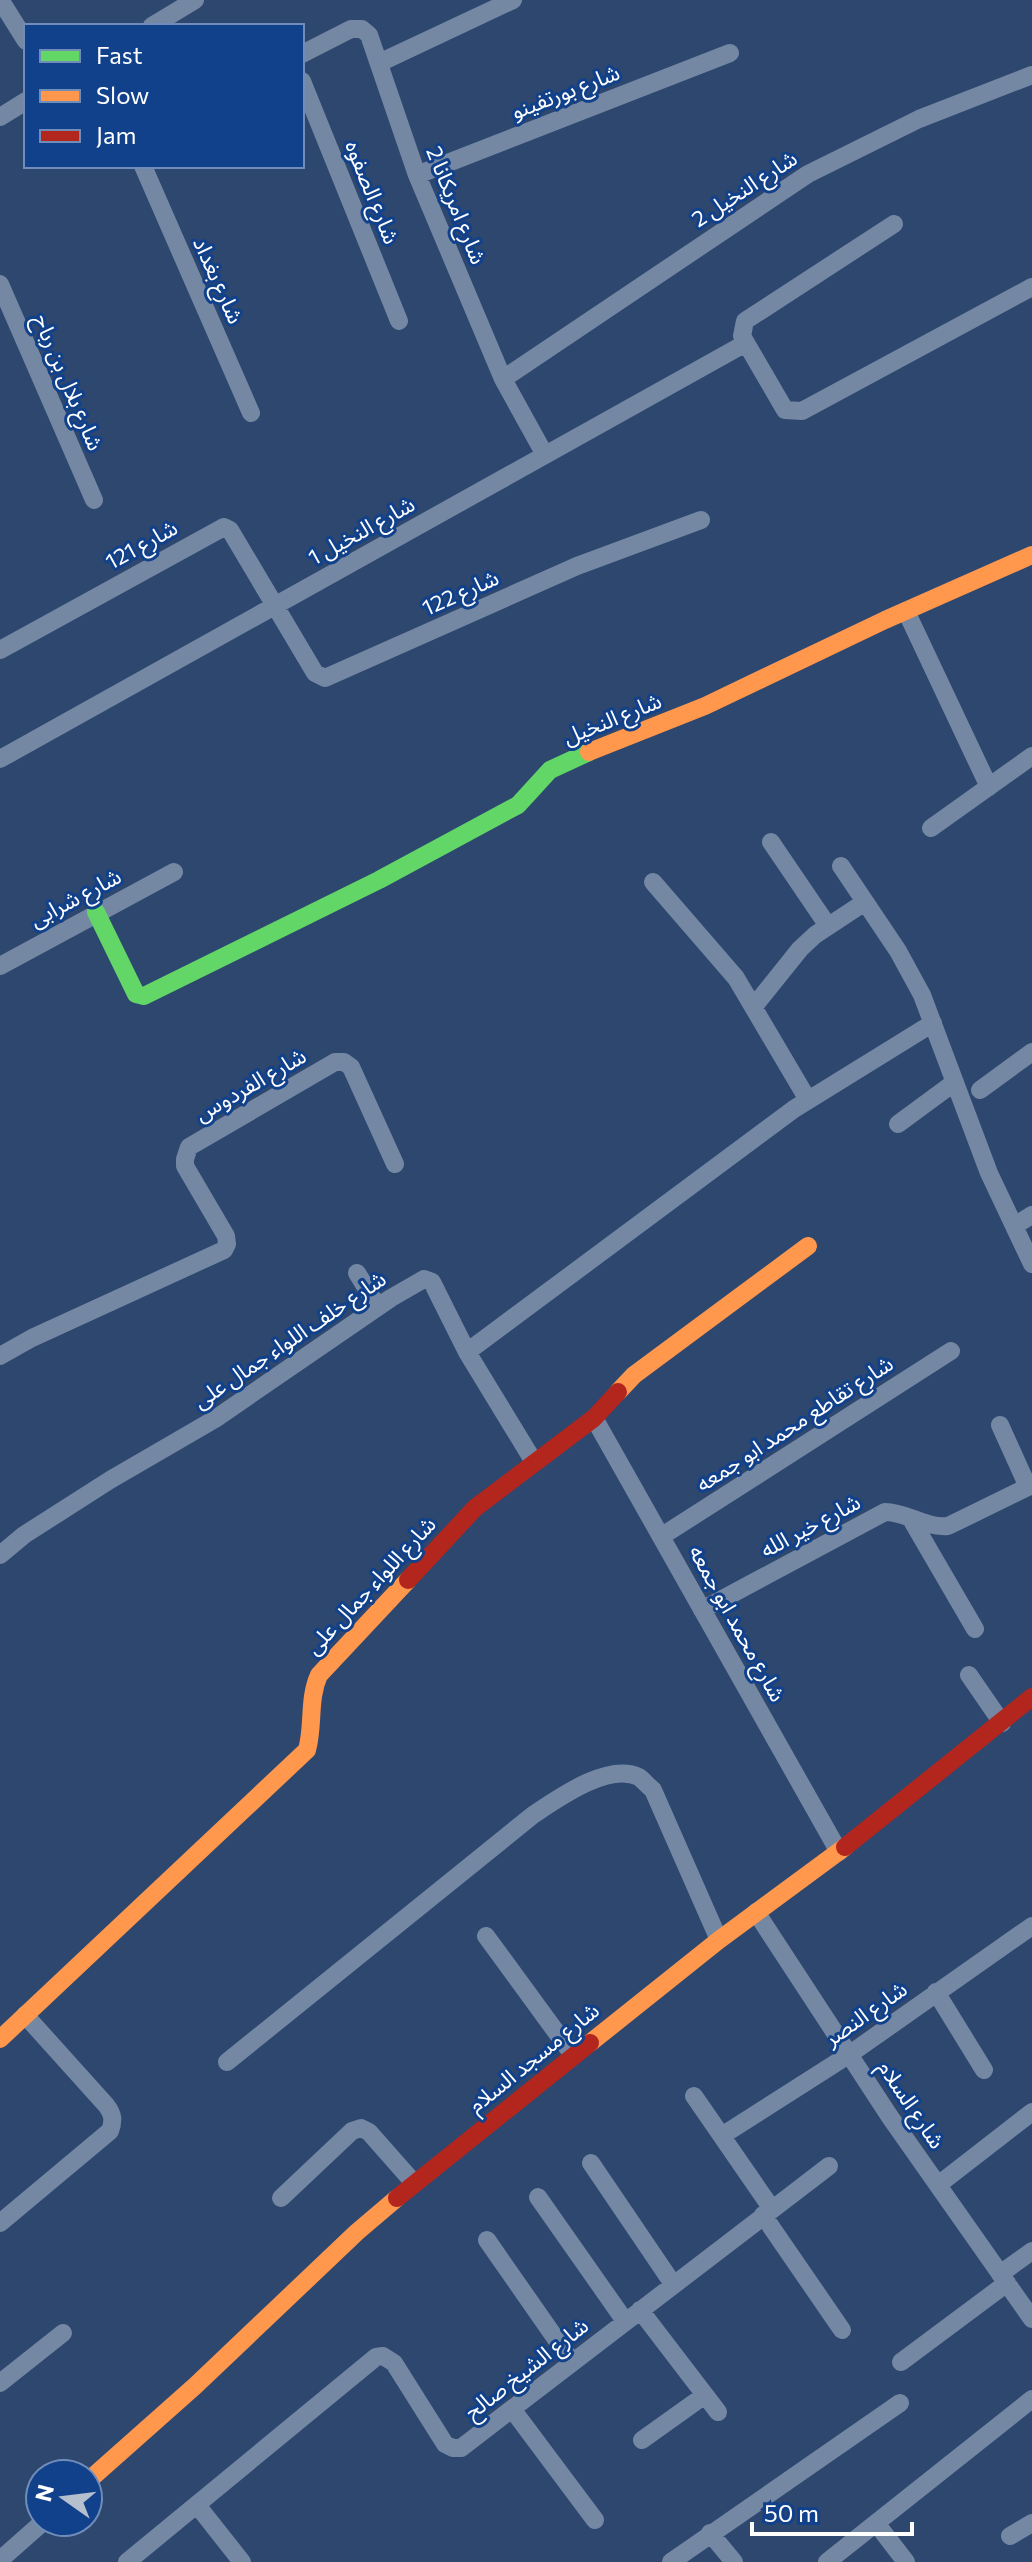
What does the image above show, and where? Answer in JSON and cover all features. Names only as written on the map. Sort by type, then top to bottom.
[{"type":"street","points":[[379,63],[513,0]]},
{"type":"street","points":[[1,1],[24,38]]},
{"type":"street","points":[[155,24],[183,3]]},
{"type":"street","name":"شارع امريكانا 2","points":[[304,53],[351,29],[362,29],[369,35],[417,175],[503,379],[545,455]]},
{"type":"street","name":"شارع بورتفينو","points":[[417,175],[730,53]]},
{"type":"street","name":"شارع النخيل 2","points":[[503,379],[808,174],[919,119],[1032,75]]},
{"type":"street","name":"شارع الصفوه","points":[[304,86],[399,321]]},
{"type":"street","points":[[0,117],[24,102]]},
{"type":"street","name":"شارع بغداد","points":[[144,168],[251,413]]},
{"type":"street","points":[[894,224],[749,318],[741,331],[781,406],[796,412],[1032,287]]},
{"type":"street","name":"شارع بلال بن رباح","points":[[0,284],[94,500]]},
{"type":"street","name":"شارع النخيل 1","points":[[0,759],[746,343]]},
{"type":"street","name":"شارع 122","points":[[273,606],[315,673],[325,678],[577,566],[701,520]]},
{"type":"street","name":"شارع 121","points":[[0,650],[224,527],[230,530],[273,606]]},
{"type":"street","name":"شارع النخيل","points":[[96,912],[136,994],[144,996],[153,993],[379,880],[518,805],[550,770],[576,757],[705,706],[1032,555]]},
{"type":"street","points":[[906,611],[989,787]]},
{"type":"street","points":[[931,828],[1032,756]]},
{"type":"street","points":[[771,842],[828,926]]},
{"type":"street","points":[[841,866],[898,951],[922,995],[989,1173],[1032,1264]]},
{"type":"street","name":"شارع شرابى","points":[[0,966],[174,872]]},
{"type":"street","points":[[653,882],[736,978],[755,1005],[808,1100]]},
{"type":"street","points":[[755,1005],[800,949],[865,902]]},
{"type":"street","points":[[467,1352],[808,1100],[933,1023]]},
{"type":"street","points":[[980,1090],[1032,1052]]},
{"type":"street","name":"شارع الفردوس","points":[[0,1356],[32,1338],[224,1250],[226,1236],[185,1166],[189,1147],[335,1062],[344,1062],[351,1067],[395,1164]]},
{"type":"street","points":[[898,1124],[955,1082]]},
{"type":"street","points":[[1014,1226],[1032,1215]]},
{"type":"street","name":"شارع اللواء جمال على","points":[[0,2039],[307,1750],[313,1729],[312,1687],[319,1675],[475,1508],[594,1418],[634,1375],[808,1246]]},
{"type":"street","points":[[357,1273],[378,1307]]},
{"type":"street","name":"شارع خلف اللواء جمال على","points":[[0,1555],[24,1535],[97,1487],[215,1419],[421,1281],[429,1280],[467,1352],[534,1462]]},
{"type":"street","name":"شارع تقاطع محمد ابو جمعه","points":[[662,1536],[951,1351]]},
{"type":"street","name":"شارع محمد ابو جمعه","points":[[594,1418],[839,1852]]},
{"type":"street","points":[[1000,1425],[1030,1486]]},
{"type":"street","name":"شارع خير الله","points":[[702,1610],[885,1512],[899,1512],[936,1527],[948,1526],[1030,1486]]},
{"type":"street","points":[[911,1519],[975,1629]]},
{"type":"street","points":[[969,1675],[1002,1723]]},
{"type":"street","name":"شارع مسجد السلام","points":[[104,2467],[414,2183],[719,1940],[839,1852],[1032,1697]]},
{"type":"street","points":[[227,2062],[533,1815],[584,1784],[620,1774],[639,1777],[653,1790],[719,1940]]},
{"type":"street","name":"شارع السلام","points":[[756,1912],[890,2117],[1032,2319]]},
{"type":"street","name":"شارع النصر","points":[[723,2135],[850,2054],[1032,1926]]},
{"type":"street","points":[[486,1936],[573,2055]]},
{"type":"street","points":[[936,1992],[984,2070]]},
{"type":"street","points":[[0,2223],[110,2131],[113,2123],[106,2105],[25,2015]]},
{"type":"street","points":[[694,2096],[723,2135],[842,2330]]},
{"type":"street","points":[[938,2185],[1032,2112]]},
{"type":"street","points":[[281,2198],[352,2131],[361,2128],[369,2132],[414,2183]]},
{"type":"street","points":[[591,2163],[673,2284]]},
{"type":"street","name":"شارع الشيخ صالح","points":[[127,2562],[376,2357],[383,2356],[394,2363],[445,2444],[461,2448],[469,2444],[632,2315],[829,2166]]},
{"type":"street","points":[[538,2197],[632,2315],[718,2412]]},
{"type":"street","points":[[487,2240],[572,2362]]},
{"type":"street","points":[[901,2362],[1004,2278],[1032,2251]]},
{"type":"street","points":[[0,2383],[63,2333]]},
{"type":"street","points":[[642,2440],[705,2395]]},
{"type":"street","points":[[827,2562],[1032,2399]]},
{"type":"street","points":[[671,2562],[900,2403]]},
{"type":"street","points":[[512,2409],[595,2520]]},
{"type":"street","points":[[197,2505],[242,2562]]},
{"type":"street","points":[[876,2523],[906,2562]]},
{"type":"street","points":[[1010,2536],[1032,2523]]},
{"type":"street","points":[[710,2533],[734,2562]]},
{"type":"street","points":[[5,2559],[27,2538]]},
{"type":"traffic: fast","points":[[96,912],[136,994],[144,996],[379,880],[518,805],[550,770],[589,752]]},
{"type":"traffic: slow","points":[[589,752],[705,706],[885,620],[1032,555]]},
{"type":"traffic: slow","points":[[618,1392],[634,1375],[808,1246]]},
{"type":"traffic: slow","points":[[0,2039],[307,1750],[313,1693],[319,1675],[408,1580]]},
{"type":"traffic: slow","points":[[590,2043],[719,1940],[845,1847]]},
{"type":"traffic: slow","points":[[104,2467],[397,2198]]},
{"type":"traffic: jam","points":[[408,1580],[475,1508],[594,1418],[618,1392]]},
{"type":"traffic: jam","points":[[845,1847],[1032,1697]]},
{"type":"traffic: jam","points":[[397,2198],[590,2043]]}]
